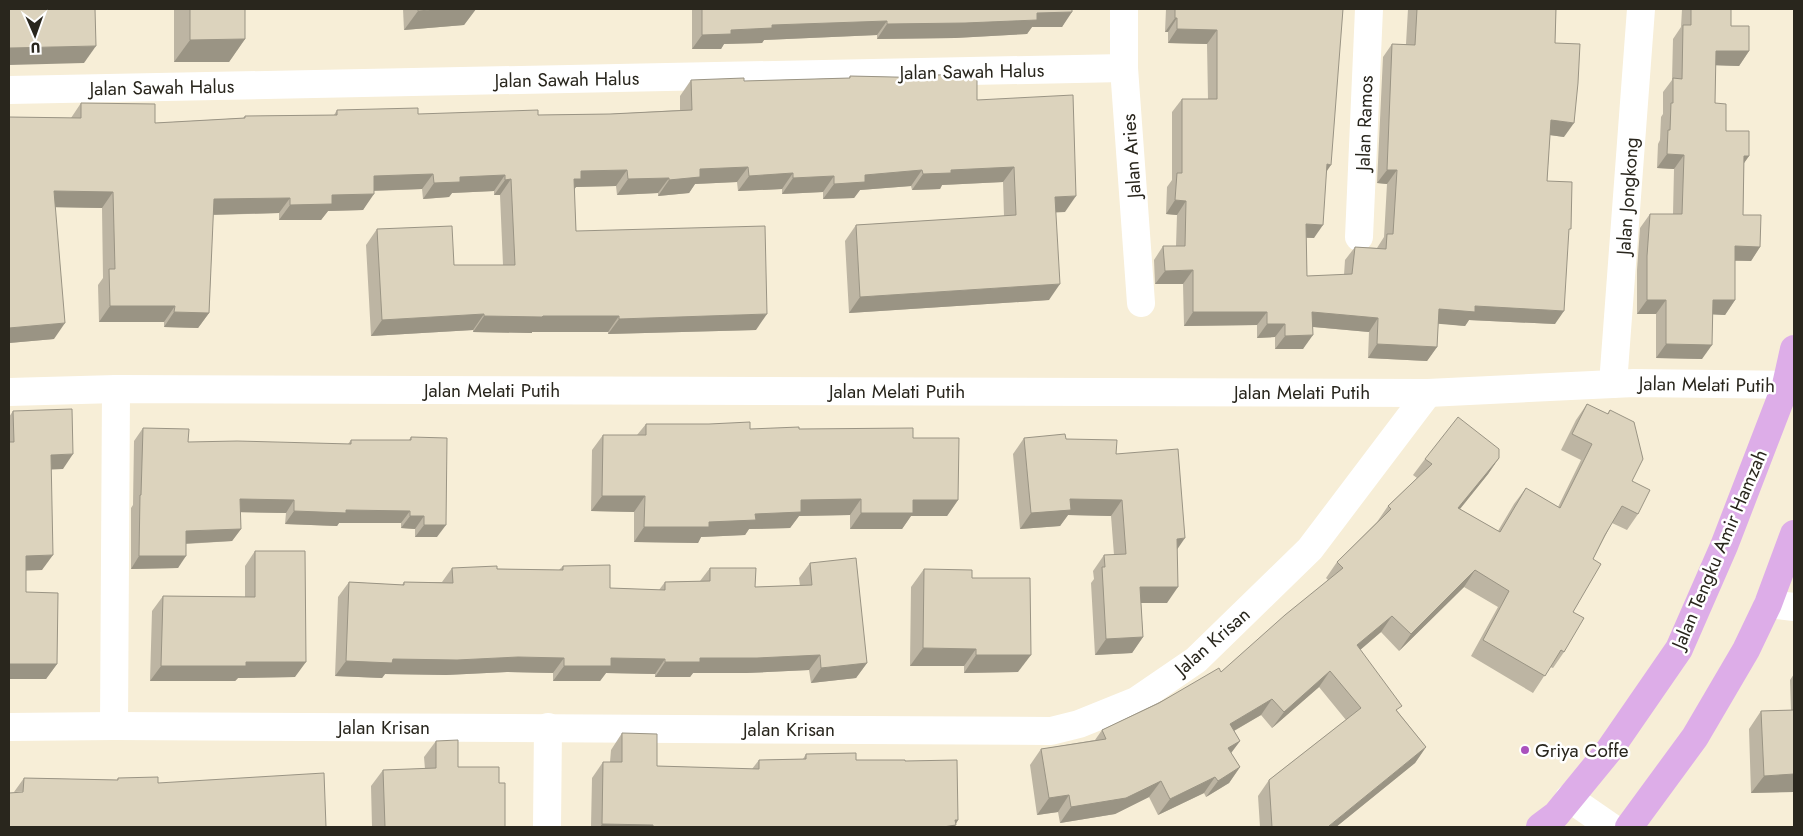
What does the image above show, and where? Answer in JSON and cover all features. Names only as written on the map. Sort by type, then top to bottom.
[{"type":"main road","name":"Jalan Tengku Amir Hamzah","points":[[1540,827],[1556,815],[1610,749],[1679,649],[1724,546],[1790,385],[1794,349]]},
{"type":"main road","points":[[1629,827],[1696,737],[1746,650],[1781,606],[1794,534]]},
{"type":"street","name":"Jalan Aries","points":[[1124,9],[1124,68],[1141,303]]},
{"type":"street","name":"Jalan Ramos","points":[[1360,237],[1369,9]]},
{"type":"street","name":"Jalan Jongkong","points":[[1613,384],[1641,9]]},
{"type":"street","name":"Jalan Sawah Halus","points":[[9,90],[1124,68]]},
{"type":"street","name":"Jalan Melati Putih","points":[[9,392],[116,389],[1428,393],[1613,384],[1790,385]]},
{"type":"street","points":[[114,726],[116,389]]},
{"type":"street","name":"Jalan Krisan","points":[[9,728],[114,726],[548,727],[1052,731],[1079,724],[1136,701],[1196,660],[1310,549],[1428,393]]},
{"type":"street","points":[[547,827],[548,727]]},
{"type":"street","points":[[1569,798],[1610,827]]},
{"type":"building","points":[[9,9],[95,9],[96,46],[9,48]]},
{"type":"building","points":[[190,9],[245,9],[245,39],[190,40]]},
{"type":"building","points":[[418,9],[442,9],[418,11]]},
{"type":"building","points":[[702,9],[1072,9],[1072,12],[1037,13],[1037,20],[887,24],[887,21],[772,25],[772,28],[731,30],[731,34],[702,35]]},
{"type":"building","points":[[1175,9],[1343,9],[1331,165],[1327,164],[1323,225],[1306,224],[1307,276],[1352,274],[1355,247],[1386,249],[1387,234],[1393,234],[1397,170],[1387,170],[1392,44],[1415,45],[1417,9],[1556,9],[1555,43],[1580,44],[1574,123],[1551,120],[1547,181],[1572,182],[1571,229],[1569,229],[1564,311],[1475,306],[1475,312],[1439,309],[1437,347],[1377,344],[1378,318],[1312,312],[1313,335],[1285,336],[1285,324],[1267,324],[1267,312],[1193,312],[1193,270],[1165,271],[1163,246],[1185,246],[1186,201],[1175,200],[1177,173],[1182,173],[1182,99],[1217,99],[1217,30],[1177,29]]},
{"type":"building","points":[[1691,9],[1731,9],[1731,26],[1749,26],[1749,51],[1716,51],[1715,103],[1726,104],[1726,131],[1749,131],[1749,156],[1744,156],[1743,215],[1761,215],[1760,247],[1735,246],[1735,300],[1713,300],[1712,345],[1666,344],[1666,300],[1647,300],[1647,256],[1650,214],[1682,214],[1684,155],[1667,154],[1668,130],[1670,130],[1671,103],[1673,103],[1673,78],[1682,79],[1683,25],[1691,25]]},
{"type":"building","points":[[977,74],[977,100],[1073,95],[1076,196],[1055,197],[1060,284],[860,297],[856,225],[1016,215],[1014,167],[951,170],[951,173],[923,174],[922,170],[865,175],[865,182],[834,184],[834,176],[793,178],[793,173],[749,176],[748,167],[700,169],[700,177],[669,180],[669,178],[628,179],[627,170],[581,171],[581,179],[574,179],[576,231],[765,226],[767,314],[619,319],[619,316],[542,317],[484,316],[484,314],[382,320],[377,229],[452,226],[454,265],[515,265],[511,179],[505,180],[505,175],[460,177],[460,182],[434,183],[433,174],[374,176],[374,194],[332,195],[332,204],[290,205],[290,198],[214,199],[209,313],[174,312],[175,306],[110,306],[109,269],[115,269],[113,192],[54,191],[65,323],[9,328],[9,117],[81,118],[81,103],[155,104],[155,123],[245,118],[245,116],[337,115],[337,110],[418,108],[418,114],[538,110],[538,115],[610,114],[692,110],[691,80],[744,78],[744,81],[850,78],[850,76],[936,78],[936,75]]},
{"type":"building","points":[[1587,404],[1608,414],[1610,410],[1634,422],[1643,459],[1632,481],[1650,490],[1638,514],[1622,506],[1605,535],[1593,559],[1601,564],[1573,612],[1584,618],[1564,652],[1561,650],[1545,676],[1483,640],[1509,591],[1475,570],[1411,634],[1392,616],[1357,645],[1402,706],[1396,710],[1426,747],[1329,827],[1272,827],[1269,780],[1361,708],[1330,671],[1284,712],[1272,699],[1230,724],[1240,741],[1228,748],[1240,767],[1218,781],[1215,777],[1170,799],[1161,781],[1126,798],[1071,807],[1069,795],[1049,798],[1041,749],[1106,739],[1102,730],[1159,703],[1219,668],[1221,672],[1285,615],[1343,568],[1337,562],[1391,509],[1388,506],[1432,464],[1425,459],[1458,417],[1499,449],[1499,458],[1458,508],[1500,532],[1526,488],[1560,508],[1592,444],[1572,434]]},
{"type":"building","points":[[72,409],[73,454],[51,455],[53,555],[26,556],[26,592],[58,593],[57,664],[9,664],[9,442],[14,442],[13,411]]},
{"type":"building","points":[[750,422],[750,429],[799,427],[799,429],[913,428],[913,438],[959,438],[958,500],[913,500],[913,513],[861,513],[861,499],[801,500],[801,512],[755,514],[756,520],[709,522],[709,527],[644,527],[645,496],[602,496],[603,435],[646,435],[646,424]]},
{"type":"building","points":[[143,428],[189,429],[188,442],[237,441],[351,444],[351,440],[411,440],[411,437],[447,438],[446,525],[424,525],[424,516],[410,516],[410,511],[346,510],[346,513],[294,511],[294,500],[240,499],[241,529],[186,531],[186,556],[139,556]]},
{"type":"building","points":[[1065,434],[1066,439],[1117,440],[1116,454],[1178,449],[1185,538],[1177,539],[1178,587],[1140,587],[1143,637],[1106,639],[1102,567],[1105,567],[1104,555],[1126,554],[1122,500],[1070,499],[1071,510],[1031,513],[1024,438]]},
{"type":"building","points":[[255,551],[305,551],[306,662],[246,662],[246,666],[161,666],[163,596],[255,597]]},
{"type":"building","points":[[856,558],[867,663],[821,668],[820,655],[700,658],[700,662],[665,662],[665,659],[611,658],[611,666],[564,666],[564,658],[518,657],[457,660],[393,659],[392,663],[346,661],[349,582],[404,585],[404,582],[453,583],[452,568],[497,566],[497,569],[563,570],[563,566],[610,565],[610,588],[665,590],[665,582],[710,581],[710,568],[756,568],[755,587],[812,585],[810,563]]},
{"type":"building","points":[[924,569],[972,570],[972,578],[1030,578],[1031,655],[976,655],[976,649],[923,648]]},
{"type":"building","points":[[1794,710],[1794,774],[1764,776],[1761,711]]},
{"type":"building","points":[[622,733],[657,734],[657,766],[759,769],[759,760],[806,759],[806,754],[856,753],[856,760],[957,760],[958,820],[955,820],[956,825],[943,827],[653,827],[653,825],[602,824],[603,762],[622,762]]},
{"type":"building","points":[[458,740],[458,767],[499,767],[499,783],[505,783],[505,827],[385,827],[383,770],[436,768],[436,741]]},
{"type":"building","points":[[324,773],[326,827],[9,827],[9,793],[23,792],[24,778],[118,780],[118,778],[158,777],[158,783]]},
{"type":"place","name":"Griya Coffe","points":[[1525,750]]}]
